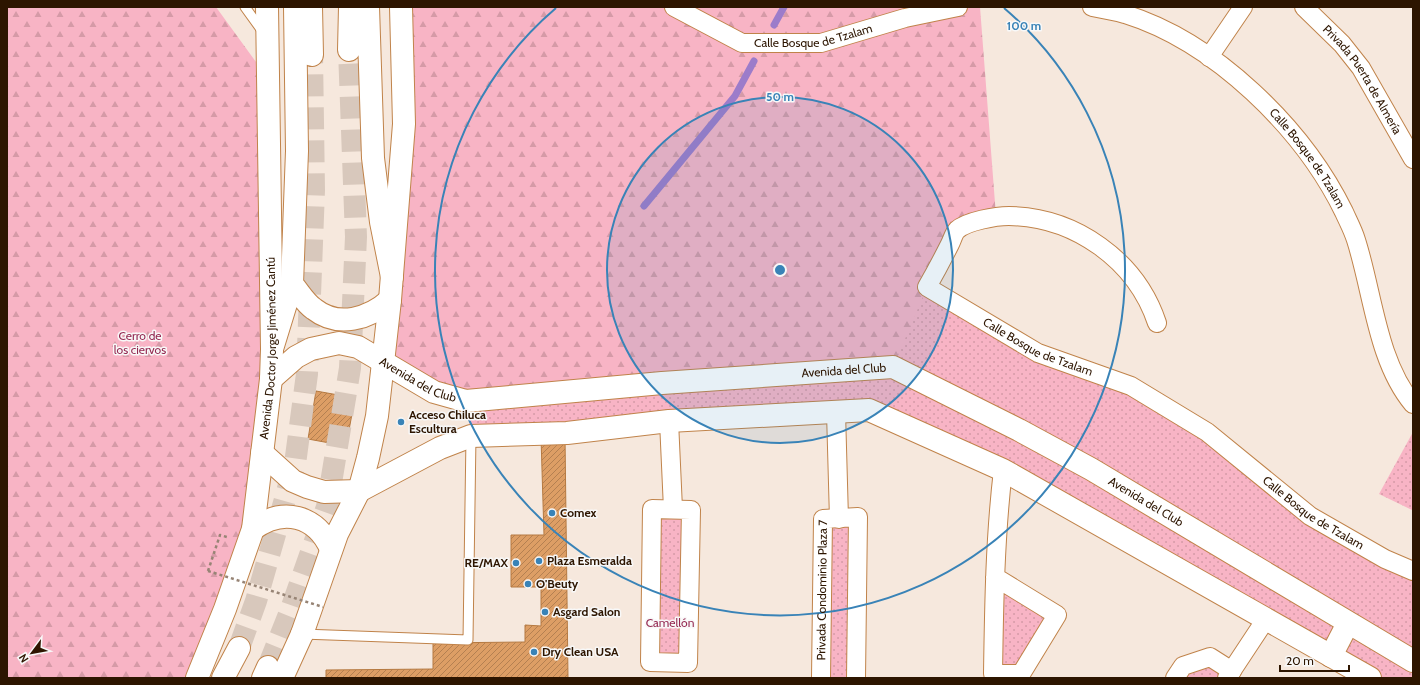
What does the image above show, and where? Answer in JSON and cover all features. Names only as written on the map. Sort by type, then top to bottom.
[{"type":"street","name":"Avenida Doctor Jorge Jiménez Cantú","points":[[197,678],[225,609],[253,529],[271,379],[272,349],[267,7]]},
{"type":"street","points":[[272,349],[292,284],[297,151],[295,7]]},
{"type":"street","points":[[311,7],[312,54]]},
{"type":"street","points":[[349,50],[350,7]]},
{"type":"street","points":[[368,7],[373,158],[381,222],[392,276]]},
{"type":"street","points":[[271,674],[302,634],[331,549],[359,490],[377,416],[390,300],[404,124],[401,7]]},
{"type":"street","name":"Calle Bosque de Tzalam","points":[[674,7],[742,43],[821,43],[906,18],[958,7]]},
{"type":"street","name":"Calle Bosque de Tzalam","points":[[1092,7],[1125,14],[1158,28],[1209,57],[1267,105],[1303,146],[1332,188],[1356,238],[1386,352],[1394,375],[1404,393],[1413,404]]},
{"type":"street","points":[[1209,57],[1243,7]]},
{"type":"street","name":"Privada Puerta de Almería","points":[[1304,7],[1333,35],[1361,68],[1413,159]]},
{"type":"street","name":"Calle Bosque de Tzalam","points":[[1157,323],[1144,293],[1118,260],[1077,231],[1047,220],[1024,216],[996,216],[977,221],[957,230],[927,287],[1038,353],[1131,386],[1207,432],[1310,516],[1385,559],[1413,571]]},
{"type":"street","points":[[292,284],[314,309],[326,316],[345,320],[368,316],[379,310],[390,300]]},
{"type":"street","name":"Avenida del Club","points":[[271,379],[296,357],[310,349],[339,343],[358,347],[434,392],[466,401],[662,383],[893,367],[1019,430],[1091,469],[1413,661]]},
{"type":"street","points":[[262,453],[293,481],[307,487],[324,492],[359,490],[440,448],[471,436],[566,433],[669,421],[869,410],[1003,470],[1370,678]]},
{"type":"street","name":"Privada Condominio Plaza 7","points":[[836,412],[839,519]]},
{"type":"street","points":[[669,421],[674,509]]},
{"type":"street","points":[[994,577],[1057,615],[1021,674],[993,674],[994,577],[997,517],[1003,470]]},
{"type":"street","points":[[652,509],[674,509],[691,510],[688,663],[650,662],[652,509]]},
{"type":"street","points":[[253,529],[262,522],[292,516],[309,521],[327,540],[331,549]]},
{"type":"street","name":"Privada Condominio Plaza 7","points":[[821,678],[822,519],[858,517],[856,678]]},
{"type":"street","points":[[1175,678],[1182,666],[1210,657],[1230,675],[1266,619]]},
{"type":"street","points":[[1331,656],[1348,623]]},
{"type":"street","points":[[223,678],[239,648]]},
{"type":"lane","points":[[245,7],[268,37]]},
{"type":"lane","points":[[302,634],[468,640],[471,436]]},
{"type":"path","points":[[229,538],[220,535],[208,571],[323,607]]},
{"type":"green space","name":"Cerro de los ciervos","points":[[7,7],[216,7],[267,77],[259,493],[197,678],[7,678]]},
{"type":"green space","points":[[401,7],[980,7],[996,216],[957,230],[927,287],[893,367],[466,401],[382,362]]},
{"type":"green space","points":[[927,287],[990,325],[1131,386],[1310,516],[1413,571],[1413,678],[1370,678],[869,410],[471,436],[466,401]]},
{"type":"green space","points":[[1413,432],[1413,508],[1412,510],[1379,494]]},
{"type":"green space","name":"Camellón","points":[[652,509],[691,510],[688,663],[650,662]]},
{"type":"green space","points":[[823,519],[858,519],[856,678],[821,678]]},
{"type":"green space","points":[[995,577],[1057,615],[1021,674],[993,674]]},
{"type":"green space","points":[[1210,657],[1227,678],[1175,678]]},
{"type":"building","points":[[316,391],[355,398],[346,446],[308,439]]},
{"type":"building","name":"Plaza Esmeralda","points":[[541,437],[565,437],[568,678],[326,678],[326,670],[433,669],[433,643],[525,642],[525,625],[541,626],[541,587],[511,587],[511,535],[544,535]]},
{"type":"waterway","points":[[774,25],[784,7]]},
{"type":"waterway","points":[[644,206],[735,96],[754,61]]},
{"type":"tunnel","points":[[268,667],[290,612],[327,507],[350,368],[356,237],[349,50]]},
{"type":"tunnel","points":[[239,648],[256,601],[295,464],[307,374],[314,190],[312,55]]},
{"type":"place","name":"Acceso Chiluca Escultura","points":[[401,422]]},
{"type":"place","name":"Comex","points":[[552,513]]},
{"type":"place","name":"Plaza Esmeralda","points":[[539,561]]},
{"type":"place","name":"RE/MAX","points":[[516,563]]},
{"type":"place","name":"O'Beuty","points":[[528,584]]},
{"type":"place","name":"Asgard Salon","points":[[545,612]]},
{"type":"place","name":"Dry Clean USA","points":[[534,652]]}]
